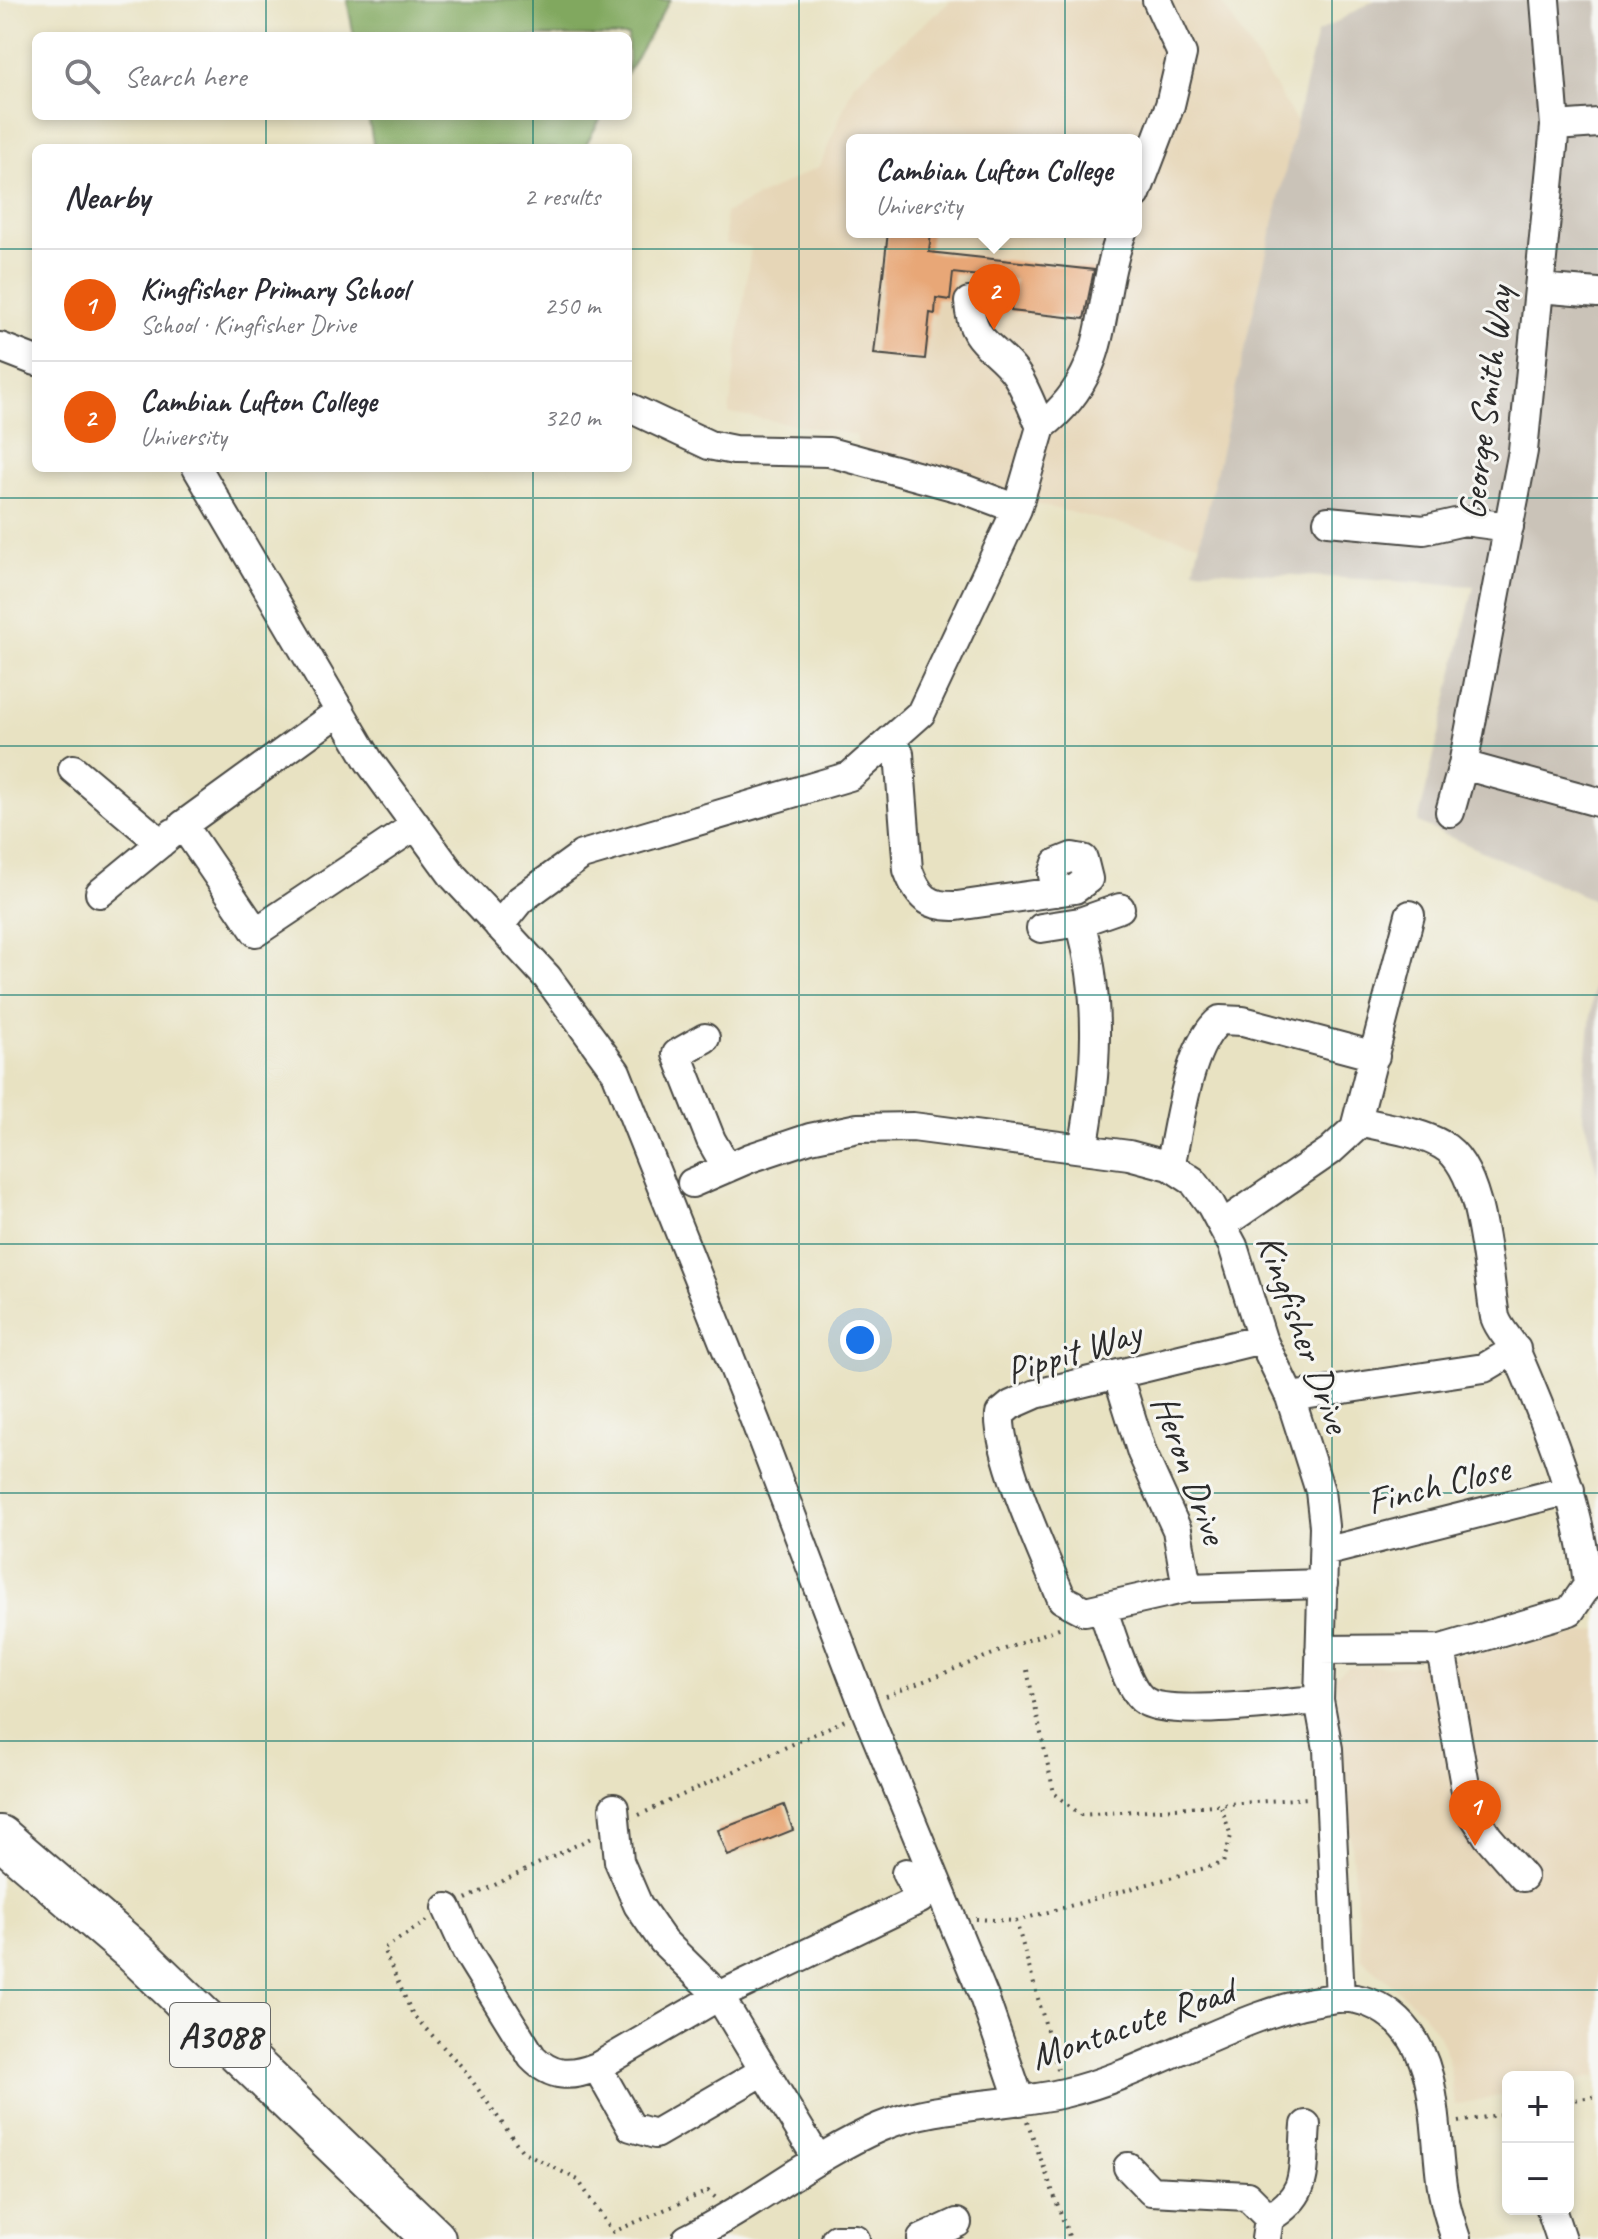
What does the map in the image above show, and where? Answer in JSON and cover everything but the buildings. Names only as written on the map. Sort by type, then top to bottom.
[{"type":"highway","name":"A3088","points":[[0,1837],[132,1950],[434,2239]]},
{"type":"street","points":[[1142,178],[1170,105],[1182,54],[1157,0]]},
{"type":"street","name":"George Smith Way","points":[[1450,812],[1463,765],[1523,451],[1555,126],[1545,0]]},
{"type":"street","points":[[1555,126],[1598,123]]},
{"type":"street","points":[[499,926],[520,900],[582,855],[850,776],[921,713],[1017,509],[1041,427],[1067,407],[1093,356],[1102,332],[1115,249],[1120,238]]},
{"type":"street","points":[[1539,288],[1598,293]]},
{"type":"street","points":[[969,302],[970,324],[989,350],[1016,374],[1041,427]]},
{"type":"street","points":[[0,347],[32,359]]},
{"type":"street","points":[[632,409],[709,445],[734,450],[829,452],[964,489],[1017,509]]},
{"type":"street","points":[[199,472],[369,761],[453,876],[547,977],[616,1072],[756,1423],[864,1708],[984,1997],[1020,2101]]},
{"type":"street","points":[[1328,521],[1424,530],[1464,521],[1509,527]]},
{"type":"street","points":[[100,893],[183,825],[340,711]]},
{"type":"street","points":[[890,741],[899,753],[908,870],[914,888],[926,902],[939,907],[957,906],[1056,892]]},
{"type":"street","points":[[1463,765],[1598,802]]},
{"type":"street","points":[[73,769],[161,843]]},
{"type":"street","points":[[183,825],[256,932],[416,825]]},
{"type":"street","points":[[1041,928],[1080,922],[1120,908]]},
{"type":"street","points":[[1222,1225],[1330,1151],[1359,1121],[1410,915]]},
{"type":"street","points":[[1080,922],[1092,964],[1095,1082],[1083,1149]]},
{"type":"street","points":[[1170,1166],[1198,1049],[1208,1030],[1220,1020],[1243,1021],[1375,1056]]},
{"type":"street","points":[[705,1038],[677,1054],[711,1140],[727,1168]]},
{"type":"street","points":[[1320,1650],[1441,1649],[1570,1611],[1588,1585],[1583,1532],[1570,1490],[1507,1339],[1475,1190],[1465,1166],[1441,1144],[1359,1121]]},
{"type":"street","name":"Kingfisher Drive","points":[[692,1183],[810,1138],[858,1128],[913,1127],[1129,1155],[1170,1166],[1193,1181],[1233,1246],[1262,1339],[1290,1397],[1320,1491],[1324,1552],[1319,1700],[1328,1749],[1340,1998]]},
{"type":"street","name":"Pippit Way","points":[[1094,1610],[1062,1599],[1024,1503],[1001,1434],[1000,1414],[1011,1405],[1036,1394],[1262,1339]]},
{"type":"street","points":[[1290,1397],[1392,1379],[1484,1368],[1507,1339]]},
{"type":"street","name":"Heron Drive","points":[[1118,1376],[1142,1453],[1177,1530],[1187,1588]]},
{"type":"street","name":"Finch Close","points":[[1324,1552],[1570,1490]]},
{"type":"street","points":[[1319,1700],[1212,1708],[1152,1706],[1140,1698],[1132,1686],[1094,1610],[1187,1588],[1323,1584]]},
{"type":"street","points":[[1441,1649],[1469,1808],[1488,1837],[1523,1877]]},
{"type":"street","points":[[614,1817],[619,1861],[638,1905],[663,1941],[719,1996],[817,2158]]},
{"type":"street","points":[[906,1873],[940,1933],[964,1989]]},
{"type":"street","points":[[447,1908],[467,1952],[542,2067],[558,2075],[575,2076],[597,2067],[719,1996],[920,1899]]},
{"type":"street","points":[[1340,1998],[1363,2000],[1397,2020],[1424,2060],[1443,2194],[1456,2239]]},
{"type":"street","name":"Montacute Road","points":[[687,2239],[817,2158],[919,2113],[1065,2093],[1119,2076],[1263,2018],[1340,1998]]},
{"type":"street","points":[[597,2067],[631,2127],[655,2134],[764,2071]]},
{"type":"street","points":[[1128,2167],[1151,2191],[1247,2196],[1267,2229],[1300,2191],[1306,2125]]},
{"type":"street","points":[[1553,2215],[1561,2239]]},
{"type":"street","points":[[922,2239],[957,2223]]},
{"type":"street","points":[[836,2239],[855,2239]]},
{"type":"path","points":[[614,1817],[864,1708],[1072,1623],[1094,1610]]},
{"type":"path","points":[[1027,1670],[1054,1793],[1081,1815],[1331,1797]]},
{"type":"path","points":[[953,1928],[971,1919],[1016,1921],[1223,1863],[1231,1836],[1220,1803]]},
{"type":"path","points":[[1016,1921],[1065,2093]]},
{"type":"path","points":[[1574,2100],[1598,2096]]},
{"type":"path","points":[[1020,2101],[1070,2239]]},
{"type":"path","points":[[1450,2124],[1502,2114]]},
{"type":"shaded area","points":[[952,0],[1220,0],[1297,122],[1200,543],[998,495],[859,447],[856,435],[729,413],[751,247],[726,244],[725,213],[820,166],[854,83]]},
{"type":"shaded area","points":[[1375,0],[1598,0],[1598,902],[1418,823],[1474,586],[1194,569],[1317,33]]},
{"type":"shaded area","points":[[1598,939],[1598,1177],[1582,1108]]},
{"type":"shaded area","points":[[1598,1630],[1598,2076],[1574,2081],[1574,2071],[1502,2071],[1502,2095],[1455,2105],[1448,2057],[1438,2034],[1421,2010],[1362,1959],[1335,1677],[1349,1667],[1409,1666]]},
{"type":"green space","points":[[347,0],[670,0],[632,65],[632,32],[353,32]]},
{"type":"green space","points":[[369,120],[600,120],[586,144],[373,144]]},
{"type":"place","name":"Cambian Lufton College","points":[[994,330]]},
{"type":"place","name":"Kingfisher Primary School","points":[[1475,1846]]}]
